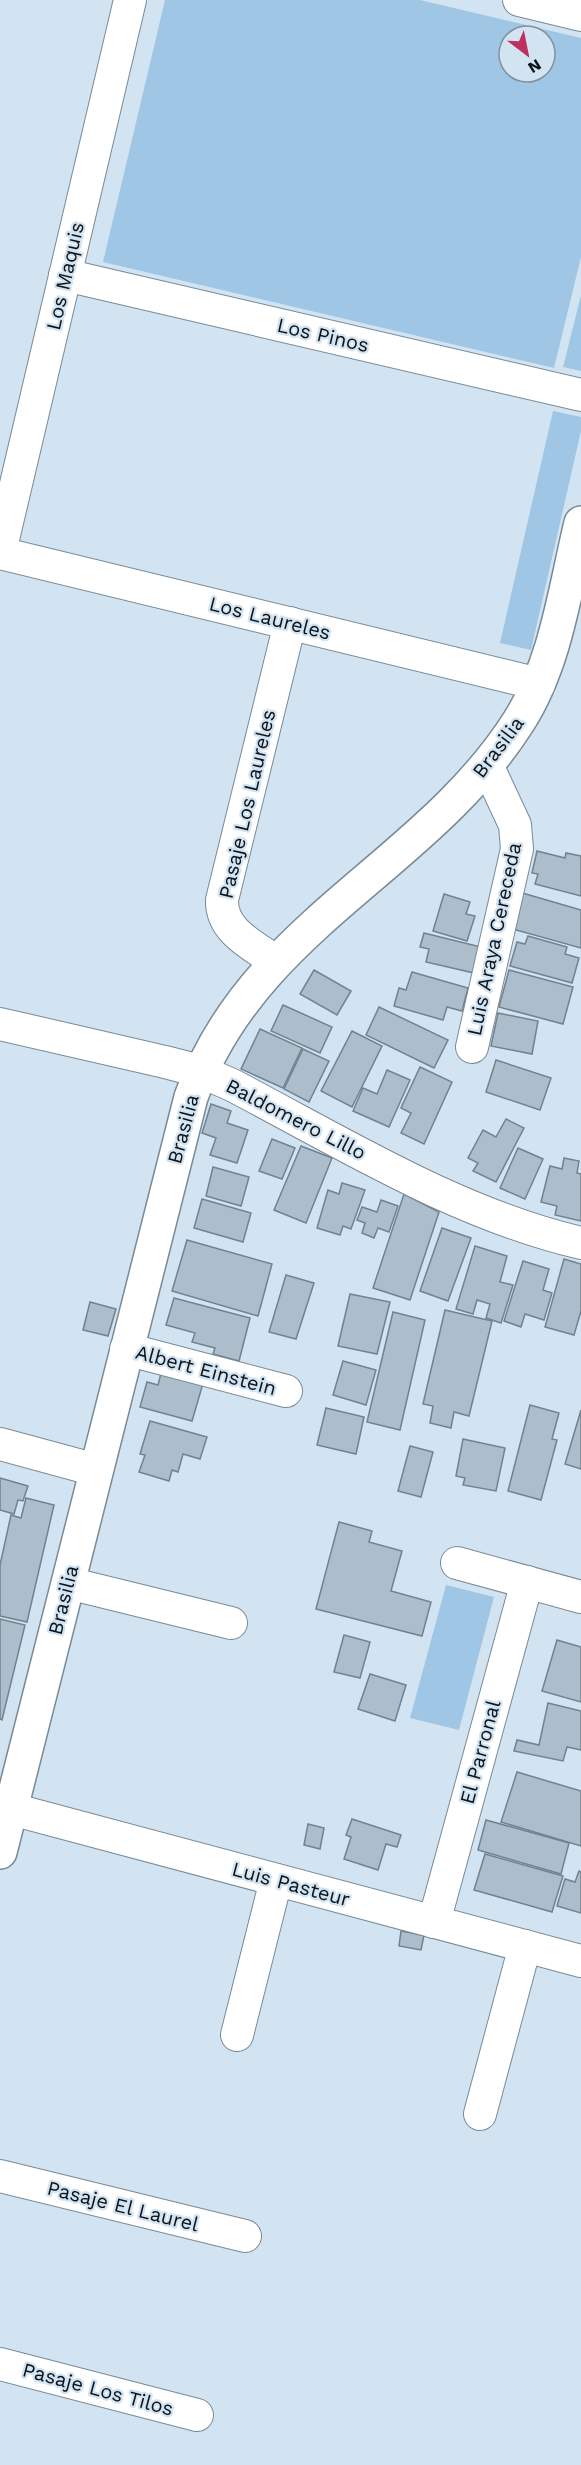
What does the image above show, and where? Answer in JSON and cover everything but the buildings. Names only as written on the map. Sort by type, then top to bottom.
[{"type":"street","name":"Los Maquis","points":[[0,552],[130,0]]},
{"type":"street","points":[[519,0],[581,15]]},
{"type":"street","name":"Los Pinos","points":[[65,275],[581,395]]},
{"type":"street","name":"Brasilia","points":[[0,1852],[5,1808],[68,1583],[126,1349],[191,1097],[200,1071],[224,1026],[256,982],[333,907],[431,825],[487,765],[518,722],[539,684],[550,650],[581,523]]},
{"type":"street","name":"Los Laureles","points":[[0,552],[539,684]]},
{"type":"street","name":"Pasaje Los Laureles","points":[[276,961],[229,926],[224,916],[222,900],[290,623]]},
{"type":"street","name":"Luis Araya Cereceda","points":[[472,1047],[517,849],[515,825],[487,765]]},
{"type":"street","name":"Baldomero Lillo","points":[[0,1024],[200,1071],[232,1085],[439,1192],[518,1225],[581,1243]]},
{"type":"street","name":"Albert Einstein","points":[[126,1349],[286,1391]]},
{"type":"street","points":[[0,1444],[96,1470]]},
{"type":"street","points":[[457,1563],[581,1596]]},
{"type":"street","name":"El Parronal","points":[[434,1922],[527,1582]]},
{"type":"street","points":[[68,1583],[231,1623]]},
{"type":"street","name":"Luis Pasteur","points":[[5,1808],[581,1961]]},
{"type":"street","points":[[237,2035],[276,1880]]},
{"type":"street","points":[[480,2114],[525,1946]]},
{"type":"street","name":"Pasaje El Laurel","points":[[0,2176],[245,2236]]},
{"type":"street","name":"Pasaje Los Tilos","points":[[0,2364],[197,2415]]},
{"type":"shaded area","points":[[165,0],[420,0],[522,24],[497,24],[497,84],[557,84],[557,32],[581,38],[581,257],[554,368],[103,262]]},
{"type":"shaded area","points":[[581,295],[581,371],[563,367]]},
{"type":"shaded area","points":[[553,411],[581,417],[581,431],[531,650],[500,643]]},
{"type":"shaded area","points":[[446,1585],[494,1597],[459,1730],[410,1718]]}]
